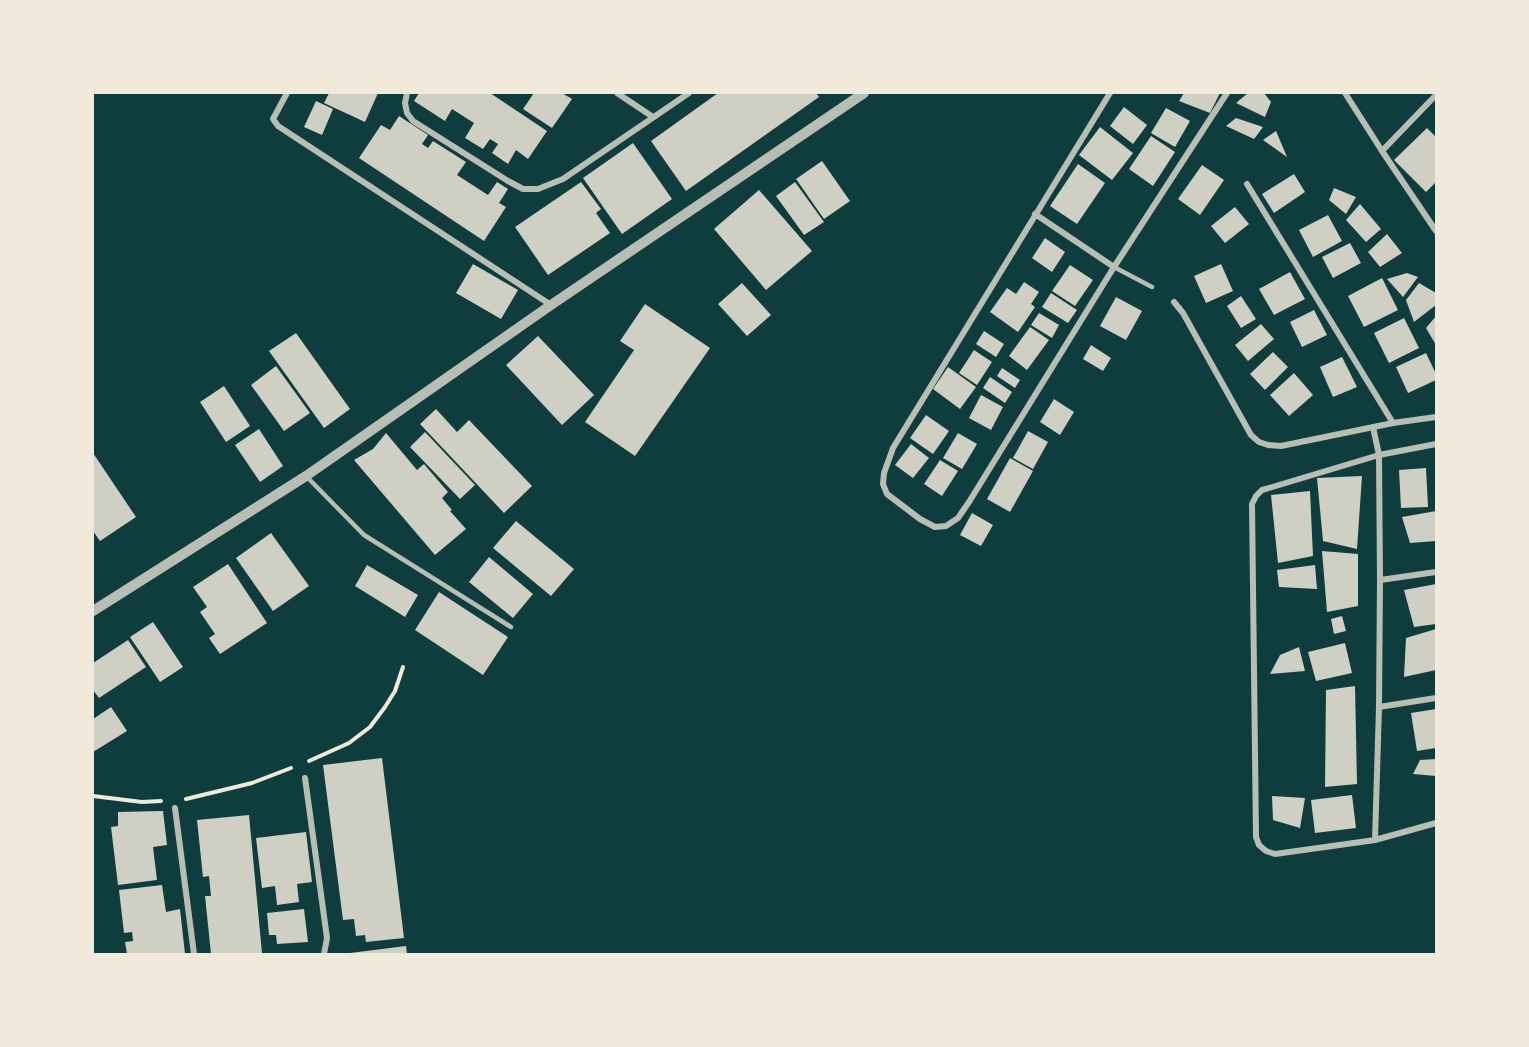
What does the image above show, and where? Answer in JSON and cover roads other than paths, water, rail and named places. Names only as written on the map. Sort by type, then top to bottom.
[{"type":"street","points":[[287,93],[273,119],[278,126],[551,305]]},
{"type":"street","points":[[407,93],[405,103],[407,113],[413,121],[523,189],[538,189],[563,179],[689,93]]},
{"type":"street","points":[[617,93],[653,117]]},
{"type":"street","points":[[93,611],[306,476],[551,305],[864,93]]},
{"type":"street","points":[[1110,93],[893,448],[884,473],[883,484],[887,494],[920,519],[935,527],[946,526],[958,518],[969,502],[1114,267],[1227,93]]},
{"type":"street","points":[[1345,93],[1436,231]]},
{"type":"street","points":[[1382,151],[1436,95]]},
{"type":"street","points":[[1247,184],[1393,423]]},
{"type":"street","points":[[1035,214],[1114,267]]},
{"type":"street","points":[[1174,302],[1183,313],[1251,435],[1259,442],[1281,446],[1393,423],[1436,417]]},
{"type":"street","points":[[1373,427],[1378,455],[1380,580],[1375,840]]},
{"type":"street","points":[[1436,444],[1378,455],[1262,490],[1252,504],[1256,837],[1258,845],[1275,854],[1375,840],[1436,823]]},
{"type":"street","points":[[1380,580],[1436,572]]},
{"type":"street","points":[[1379,707],[1436,698]]},
{"type":"street","points":[[305,778],[327,938],[324,954]]},
{"type":"street","points":[[175,808],[194,954]]},
{"type":"lane","points":[[1114,267],[1152,287]]},
{"type":"lane","points":[[306,476],[364,535],[511,627]]}]
